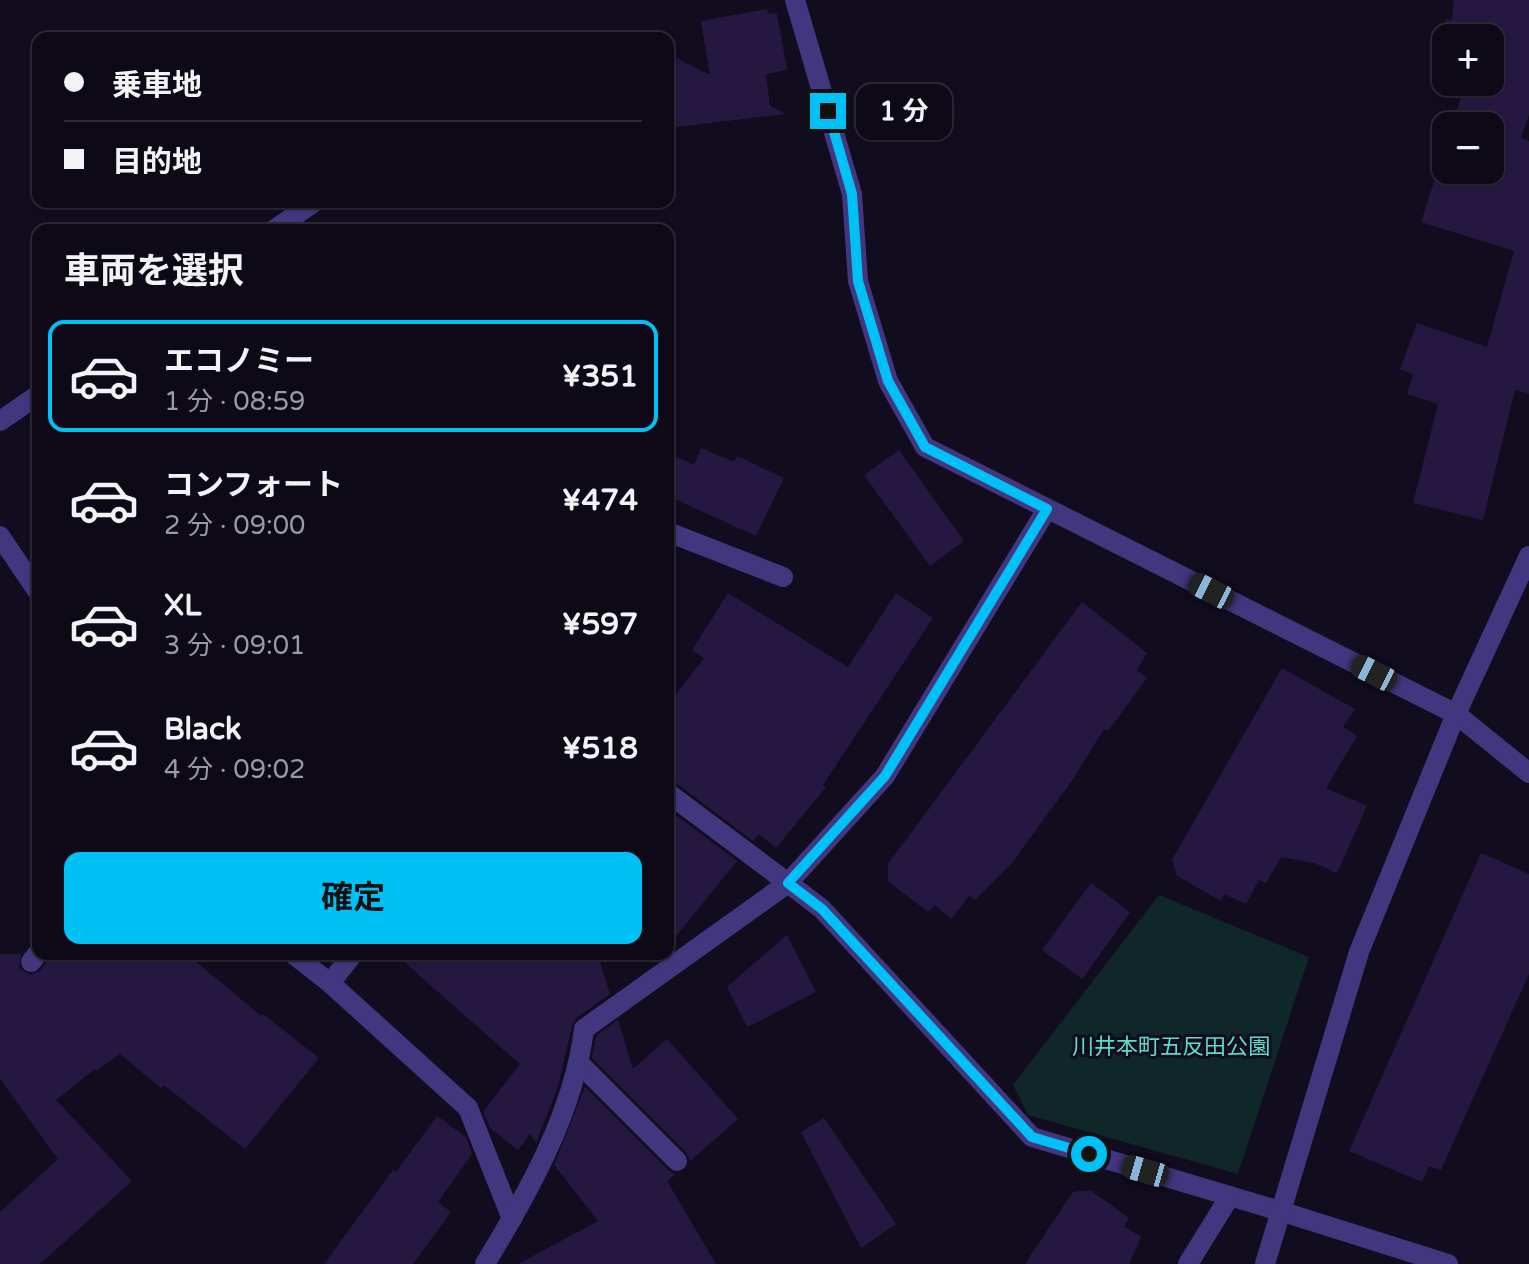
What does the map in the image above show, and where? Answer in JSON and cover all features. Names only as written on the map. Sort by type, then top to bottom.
[{"type":"street","points":[[795,0],[852,194],[858,281],[888,381],[925,447],[1456,714],[1529,773]]},
{"type":"street","points":[[283,224],[305,208]]},
{"type":"street","points":[[0,421],[32,399]]},
{"type":"street","points":[[485,1264],[512,1219],[564,1111],[580,1064],[584,1029],[788,883],[885,776],[1047,509]]},
{"type":"street","points":[[674,534],[783,577]]},
{"type":"street","points":[[0,536],[32,583]]},
{"type":"street","points":[[1265,1264],[1359,952],[1456,714],[1529,556]]},
{"type":"street","points":[[674,798],[822,909],[1032,1137],[1448,1264]]},
{"type":"street","points":[[301,960],[468,1108],[512,1219]]},
{"type":"street","points":[[330,983],[348,960]]},
{"type":"street","points":[[580,1064],[677,1161]]},
{"type":"street","points":[[1188,1264],[1230,1196]]},
{"type":"green space","name":"川井本町五反田公園","points":[[1159,895],[1309,957],[1238,1174],[1028,1115],[1013,1085]]},
{"type":"building","points":[[1454,0],[1529,0],[1529,115],[1521,138],[1529,141],[1529,394],[1515,390],[1483,520],[1413,503],[1438,404],[1407,394],[1413,374],[1400,369],[1417,323],[1487,347],[1514,251],[1421,222],[1433,184],[1504,184],[1504,112],[1456,112],[1461,96],[1504,96],[1504,24],[1446,24],[1446,19],[1452,20]]},
{"type":"building","points":[[767,9],[768,14],[777,13],[787,70],[766,74],[770,106],[786,114],[674,127],[674,57],[710,75],[701,21]]},
{"type":"building","points":[[701,448],[734,462],[737,456],[784,478],[756,536],[674,499],[674,456],[694,465]]},
{"type":"building","points":[[899,450],[964,541],[930,566],[864,475]]},
{"type":"building","points":[[728,593],[848,667],[896,593],[933,618],[823,785],[826,787],[776,848],[759,834],[753,841],[674,782],[674,697],[704,658],[692,650]]},
{"type":"building","points":[[1082,602],[1147,653],[1137,670],[1147,678],[1108,731],[1104,729],[1073,779],[1012,863],[975,900],[969,896],[951,919],[935,905],[928,912],[888,881],[888,864]]},
{"type":"building","points":[[1282,668],[1355,709],[1343,727],[1357,736],[1326,788],[1367,806],[1337,873],[1314,863],[1281,857],[1266,883],[1259,880],[1246,904],[1224,894],[1221,901],[1177,876],[1172,860]]},
{"type":"building","points":[[674,814],[737,861],[674,939]]},
{"type":"building","points":[[1481,853],[1529,874],[1529,974],[1441,1170],[1429,1166],[1422,1182],[1349,1151]]},
{"type":"building","points":[[1091,883],[1130,912],[1082,979],[1042,950]]},
{"type":"building","points":[[787,935],[816,992],[747,1027],[727,987]]},
{"type":"building","points":[[0,954],[21,954],[19,968],[30,975],[41,970],[47,960],[194,960],[261,1016],[263,1014],[319,1058],[245,1149],[120,1054],[95,1069],[56,1100],[132,1181],[40,1264],[0,1264],[0,1212],[58,1159],[0,1079]]},
{"type":"building","points":[[402,960],[596,960],[610,994],[576,1018],[558,1087],[536,1143],[530,1134],[518,1150],[490,1128],[483,1112],[520,1064]]},
{"type":"building","points":[[618,1020],[633,1069],[667,1039],[738,1119],[690,1161],[686,1152],[592,1058],[596,1036]]},
{"type":"building","points":[[585,1087],[675,1174],[667,1181],[716,1264],[518,1264],[598,1221],[554,1165]]},
{"type":"building","points":[[437,1116],[466,1137],[472,1154],[438,1202],[451,1212],[413,1264],[324,1264],[393,1170],[396,1172]]},
{"type":"building","points":[[824,1118],[896,1224],[861,1248],[801,1132]]},
{"type":"building","points":[[1090,1190],[1129,1218],[1124,1226],[1141,1237],[1129,1264],[1025,1264],[1073,1192]]},
{"type":"route","points":[[828,111],[852,194],[858,281],[888,381],[925,447],[1047,509],[885,776],[788,883],[822,909],[1032,1137],[1089,1154]]}]
